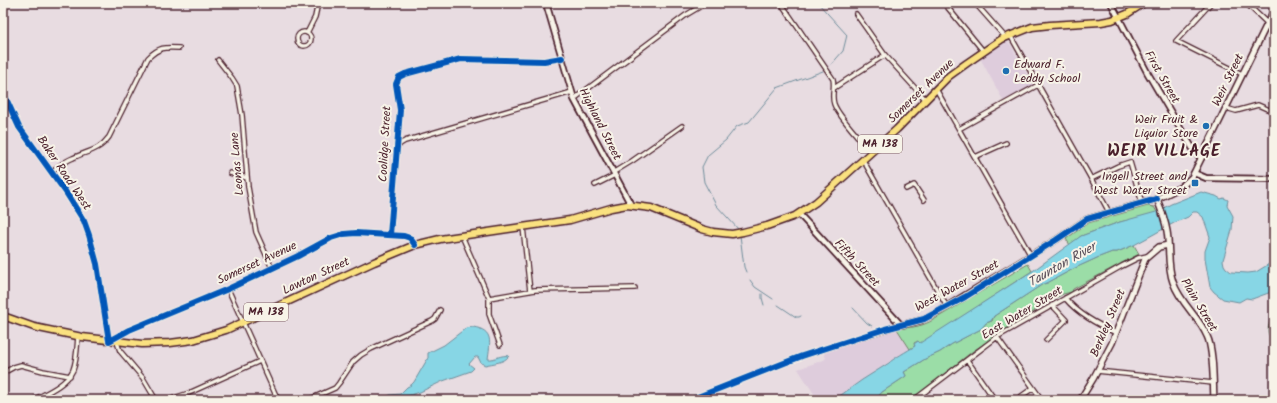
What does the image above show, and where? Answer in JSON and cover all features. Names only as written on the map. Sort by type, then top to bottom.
[{"type":"main road","name":"Somerset Avenue","points":[[415,245],[440,239],[570,220],[615,206],[643,206],[654,209],[707,231],[724,233],[740,233],[773,224],[799,214],[820,199],[892,134],[952,74],[1008,36],[1037,27],[1058,24],[1101,22],[1119,18],[1144,3]]},
{"type":"main road","name":"Weir Street","points":[[1202,158],[1274,10]]},
{"type":"main road","name":"West Water Street","points":[[1157,199],[1181,187],[1189,181],[1202,158]]},
{"type":"main road","name":"Plain Street","points":[[1157,199],[1166,229],[1170,273],[1175,288],[1209,340],[1214,400]]},
{"type":"main road","name":"Lawton Street","points":[[109,341],[142,344],[170,343],[208,336],[243,322],[374,262],[415,245]]},
{"type":"main road","name":"East Water Street","points":[[1149,254],[1160,246],[1168,247]]},
{"type":"main road","name":"Berkley Street","points":[[1080,400],[1097,371],[1116,333],[1142,264],[1149,254]]},
{"type":"main road","name":"MA 138","points":[[3,316],[34,327],[109,341]]},
{"type":"street","points":[[307,33],[318,10],[318,3]]},
{"type":"street","name":"Highland Street","points":[[546,3],[574,99],[631,206]]},
{"type":"street","points":[[574,99],[686,14],[706,3]]},
{"type":"street","points":[[781,3],[831,75],[833,79],[833,98],[835,107],[871,152]]},
{"type":"street","points":[[944,3],[984,52]]},
{"type":"street","points":[[975,3],[1008,36],[1038,85],[1109,212]]},
{"type":"street","name":"First Street","points":[[1111,3],[1147,72],[1187,138],[1202,158]]},
{"type":"street","points":[[1211,3],[1176,41],[1242,74]]},
{"type":"street","points":[[1246,3],[1267,23]]},
{"type":"street","points":[[856,14],[884,55],[926,100]]},
{"type":"street","points":[[51,172],[73,157],[97,148],[105,143],[148,58],[164,47],[179,48]]},
{"type":"street","points":[[834,88],[884,55]]},
{"type":"street","name":"Coolidge Street","points":[[390,235],[400,110],[396,84],[397,80],[402,75],[462,59],[544,61],[562,58]]},
{"type":"street","name":"Leonas Lane","points":[[218,60],[237,86],[242,115],[248,187],[256,232],[272,268]]},
{"type":"street","points":[[959,129],[1038,85]]},
{"type":"street","points":[[936,89],[1031,256]]},
{"type":"street","name":"Baker Road West","points":[[3,92],[20,127],[76,207],[84,221],[97,265],[109,341]]},
{"type":"street","points":[[397,150],[400,144],[405,141],[572,92]]},
{"type":"street","points":[[1226,108],[1236,112],[1260,105],[1274,112]]},
{"type":"street","points":[[595,185],[614,174],[682,126]]},
{"type":"street","points":[[974,157],[1006,143]]},
{"type":"street","points":[[863,160],[947,307]]},
{"type":"street","points":[[1091,178],[1130,162],[1142,203]]},
{"type":"street","points":[[230,173],[248,178]]},
{"type":"street","points":[[1194,173],[1206,178],[1274,179]]},
{"type":"street","points":[[906,189],[914,185],[924,200]]},
{"type":"street","name":"West Water Street","points":[[690,400],[789,361],[901,325],[922,320],[947,307],[1031,256],[1060,238],[1084,220],[1093,216],[1157,199]]},
{"type":"street","name":"Fifth Street","points":[[799,214],[901,325]]},
{"type":"street","points":[[523,227],[530,291]]},
{"type":"street","name":"Somerset Avenue","points":[[109,341],[129,330],[228,289],[338,236],[360,233],[407,236],[415,245]]},
{"type":"street","points":[[462,236],[489,298],[489,314],[500,345]]},
{"type":"street","name":"East Water Street","points":[[914,400],[998,337],[1052,305],[1136,259],[1149,254]]},
{"type":"street","points":[[489,298],[530,291],[635,288]]},
{"type":"street","points":[[228,289],[278,400]]},
{"type":"street","points":[[1065,298],[1088,318],[1116,333]]},
{"type":"street","points":[[1046,340],[1066,320],[1052,305]]},
{"type":"street","points":[[308,400],[334,388],[353,362],[361,355],[432,321],[435,319],[440,310]]},
{"type":"street","points":[[33,400],[38,399],[70,376],[74,365],[78,336]]},
{"type":"street","points":[[998,337],[1042,400]]},
{"type":"street","points":[[117,342],[120,350],[143,378],[156,400]]},
{"type":"street","points":[[967,360],[995,400]]},
{"type":"street","points":[[168,400],[189,393],[260,361]]},
{"type":"street","points":[[3,374],[18,365],[70,376]]},
{"type":"street","points":[[1097,371],[1213,383]]},
{"type":"street","points":[[1016,400],[1034,388]]},
{"type":"shaded area","name":"Edward F. Leddy School","points":[[1006,42],[1010,44],[1033,85],[1004,102],[980,58]]},
{"type":"shaded area","points":[[897,329],[910,349],[841,395],[830,400],[818,400],[798,369],[824,360],[826,358],[824,354],[825,352]]},
{"type":"green space","points":[[1148,206],[1154,207],[1157,212],[1120,222],[1081,236],[1070,245],[1066,239],[1088,223]]},
{"type":"green space","points":[[1134,245],[1139,254],[1073,289],[1072,292],[1063,294],[1035,309],[1035,311],[973,351],[911,400],[875,400],[882,392],[906,376],[904,372],[981,329],[986,323],[992,321],[994,316],[1043,284],[1099,257]]},
{"type":"green space","points":[[1028,264],[1032,271],[920,344],[918,341],[914,343],[915,346],[910,349],[897,329],[916,327],[930,322]]},
{"type":"green space","points":[[1274,300],[1274,337],[1271,338],[1268,330],[1271,316],[1271,305]]},
{"type":"water","name":"Taunton River","points":[[1201,192],[1228,200],[1227,205],[1233,216],[1232,230],[1223,260],[1226,268],[1231,272],[1256,272],[1274,261],[1274,291],[1252,299],[1246,298],[1239,302],[1223,299],[1214,292],[1210,287],[1205,259],[1205,251],[1210,237],[1203,217],[1197,212],[1193,212],[1188,217],[1134,245],[1099,257],[1043,284],[994,316],[991,321],[986,323],[981,329],[904,372],[906,376],[882,392],[875,400],[830,400],[841,395],[915,346],[914,344],[918,341],[920,343],[1034,270],[1081,236],[1120,222],[1156,212],[1171,204]]},
{"type":"water","points":[[473,327],[488,334],[490,343],[488,359],[509,356],[501,361],[485,365],[481,363],[478,357],[475,357],[469,364],[474,368],[471,371],[396,400],[382,400],[390,395],[400,394],[414,382],[428,358],[428,353],[444,345],[466,328]]},
{"type":"waterway","points":[[818,3],[847,35],[843,51],[830,66]]},
{"type":"waterway","points":[[739,230],[716,205],[704,182],[702,167],[708,155],[726,140],[737,126],[749,122],[777,88],[823,71]]},
{"type":"waterway","points":[[740,235],[746,272]]},
{"type":"waterway","points":[[750,280],[755,287],[773,299]]},
{"type":"waterway","points":[[762,294],[764,305]]},
{"type":"waterway","points":[[778,305],[796,317],[801,316]]},
{"type":"waterway","points":[[853,308],[867,323],[872,326]]},
{"type":"cycle path","points":[[390,235],[400,110],[396,84],[399,77],[405,74],[461,59],[544,61],[562,58]]},
{"type":"cycle path","points":[[3,92],[19,127],[65,191],[84,221],[97,264],[109,341],[129,330],[228,289],[298,256],[331,238],[344,234],[356,233],[404,236],[410,238],[415,245]]},
{"type":"cycle path","points":[[690,400],[802,356],[885,329],[924,319],[965,297],[1087,219],[1157,199]]},
{"type":"place","name":"Edward F. Leddy School","points":[[1006,71]]},
{"type":"place","name":"Weir Fruit & Liquior Store","points":[[1206,126]]},
{"type":"place","name":"Ingell Street and West Water Street","points":[[1195,183]]},
{"type":"district","name":"WEIR VILLAGE","points":[[1164,151]]}]
